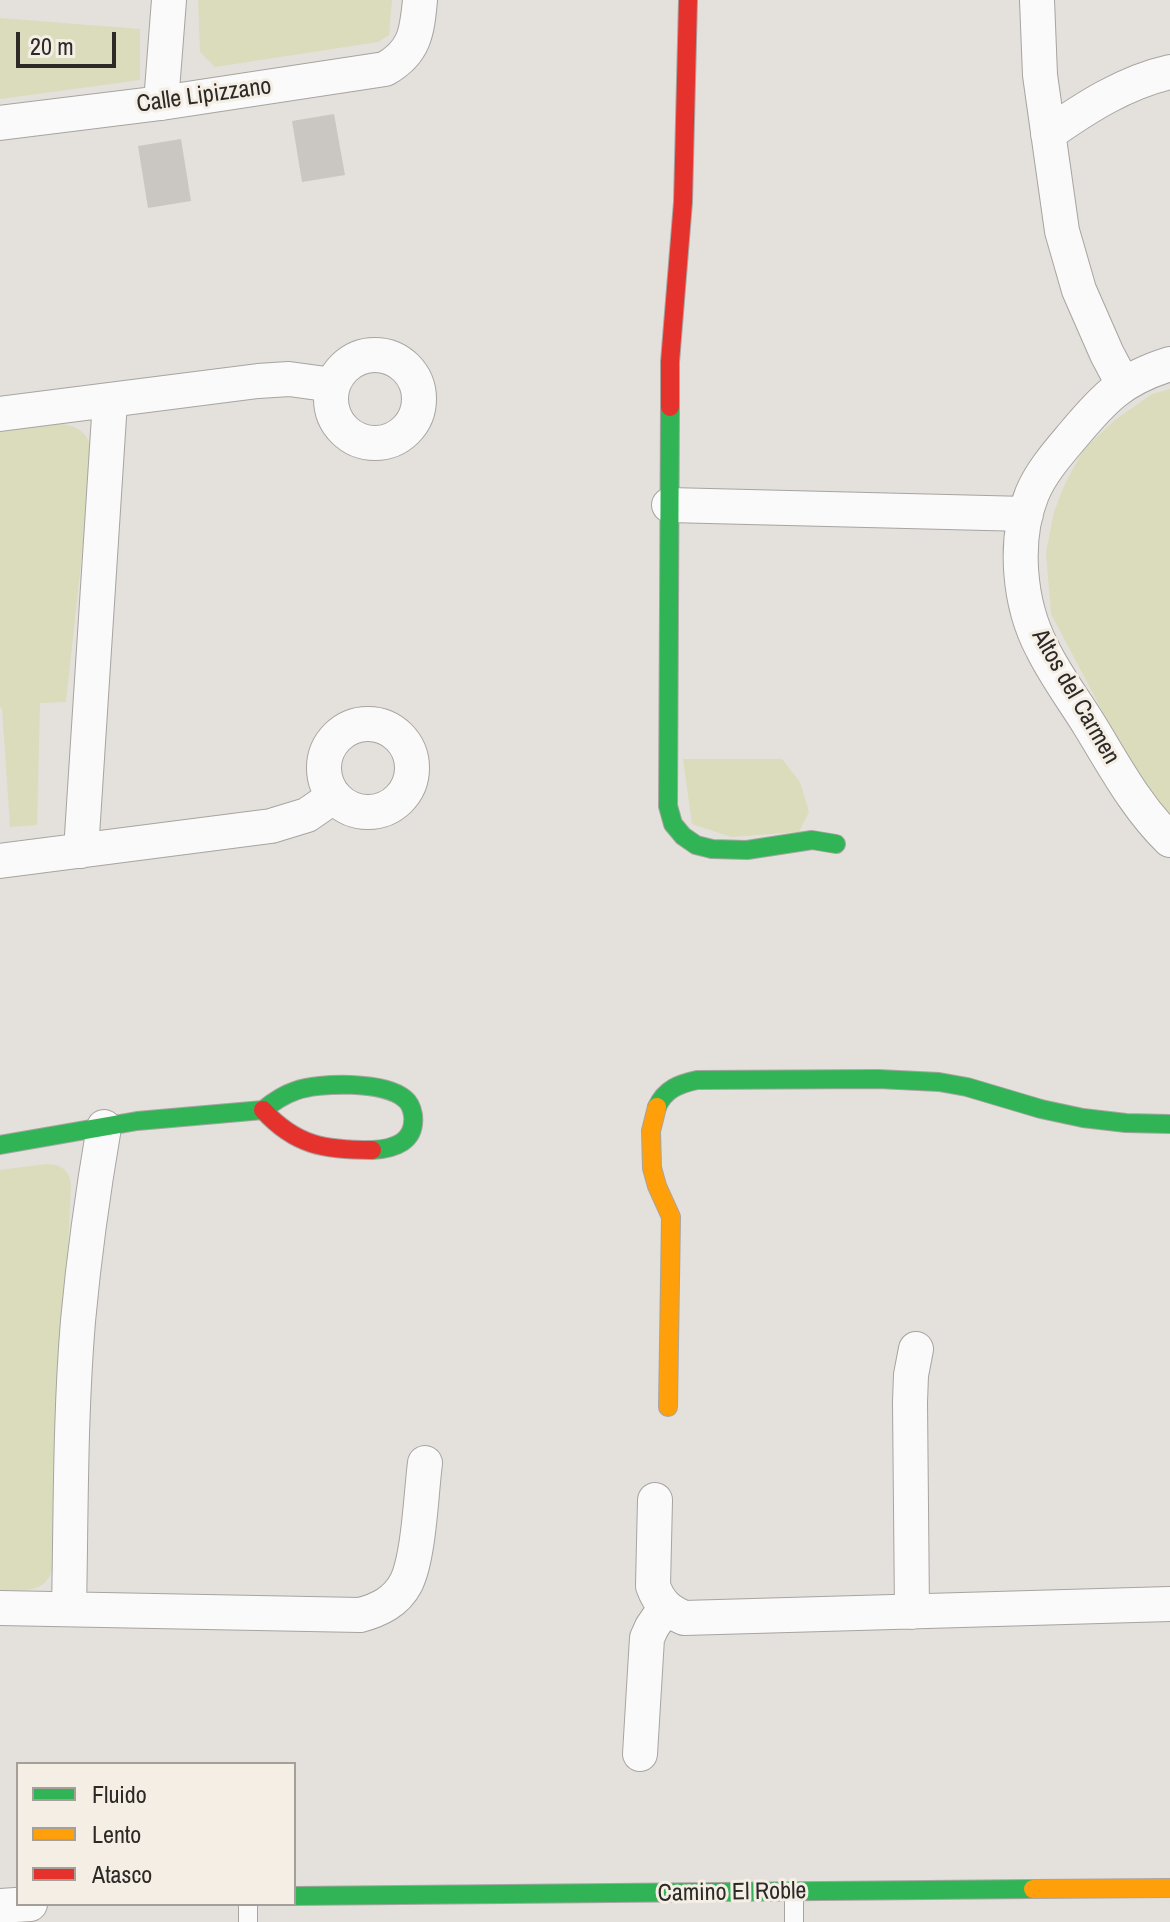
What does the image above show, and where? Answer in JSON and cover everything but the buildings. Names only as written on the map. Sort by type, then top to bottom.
[{"type":"street","points":[[161,103],[169,0]]},
{"type":"street","name":"Calle Lipizzano","points":[[0,123],[161,103],[385,69],[411,46],[416,33],[420,0]]},
{"type":"street","points":[[688,0],[683,202],[670,362],[668,806],[673,825],[689,842],[701,848],[762,849],[813,840],[836,844]]},
{"type":"street","points":[[1037,0],[1040,75],[1062,231],[1089,315],[1123,384]]},
{"type":"street","points":[[1048,134],[1110,94],[1170,72]]},
{"type":"street","name":"Altos del Carmen","points":[[1170,364],[1123,384],[1094,410],[1040,479],[1026,514],[1022,538],[1024,589],[1029,618],[1042,648],[1134,797],[1170,840]]},
{"type":"street","points":[[0,414],[258,381],[289,379],[333,385]]},
{"type":"street","points":[[81,851],[110,401]]},
{"type":"street","points":[[669,505],[1026,514]]},
{"type":"street","points":[[0,861],[271,826],[307,815],[333,797]]},
{"type":"street","points":[[668,1407],[671,1225],[669,1209],[653,1179],[650,1127],[657,1103],[665,1092],[675,1086],[697,1080],[922,1080],[990,1092],[1081,1118],[1170,1124]]},
{"type":"street","points":[[0,1145],[148,1120],[263,1110],[278,1098],[310,1086],[388,1089],[407,1100],[414,1120],[407,1138],[392,1148],[342,1150],[311,1146],[297,1139],[284,1132],[263,1110]]},
{"type":"street","points":[[69,1609],[78,1323],[104,1127]]},
{"type":"street","points":[[912,1612],[910,1402],[916,1349]]},
{"type":"street","points":[[0,1608],[360,1615],[372,1612],[385,1606],[405,1584],[415,1545],[425,1463]]},
{"type":"street","points":[[655,1500],[653,1586],[665,1608],[684,1618],[1170,1604]]},
{"type":"street","points":[[640,1754],[647,1638],[665,1608]]},
{"type":"street","name":"Camino El Roble","points":[[296,1896],[445,1894],[645,1901],[794,1893],[1170,1888]]},
{"type":"lane","points":[[794,1893],[794,1922]]},
{"type":"green space","points":[[198,0],[392,0],[389,35],[378,42],[215,67],[200,52]]},
{"type":"green space","points":[[0,18],[140,29],[140,80],[0,99]]},
{"type":"green space","points":[[1170,389],[1170,814],[1144,790],[1051,614],[1046,552],[1054,512],[1083,450],[1115,420],[1152,394]]},
{"type":"green space","points":[[50,423],[68,425],[81,431],[89,443],[92,461],[66,702],[40,703],[37,825],[10,827],[0,707],[0,432]]},
{"type":"green space","points":[[683,759],[782,759],[800,782],[809,812],[799,832],[731,837],[692,824]]},
{"type":"green space","points":[[46,1164],[63,1168],[71,1184],[54,1564],[46,1581],[34,1589],[0,1590],[0,1170]]},
{"type":"traffic: fast","points":[[670,407],[668,806],[673,824],[696,845],[712,849],[747,850],[812,840],[836,844]]},
{"type":"traffic: fast","points":[[657,1107],[673,1088],[697,1080],[878,1079],[939,1082],[967,1087],[1083,1118],[1170,1124]]},
{"type":"traffic: fast","points":[[0,1145],[137,1121],[263,1110],[295,1091],[352,1085],[396,1093],[411,1108],[413,1124],[407,1138],[395,1146],[372,1150]]},
{"type":"traffic: fast","points":[[296,1896],[1033,1889]]},
{"type":"traffic: slow","points":[[657,1107],[651,1131],[652,1168],[671,1217],[668,1407]]},
{"type":"traffic: slow","points":[[1033,1889],[1170,1888]]},
{"type":"traffic: jam","points":[[670,407],[670,362],[683,202],[688,0]]},
{"type":"traffic: jam","points":[[263,1110],[287,1131],[312,1144],[372,1150]]}]
